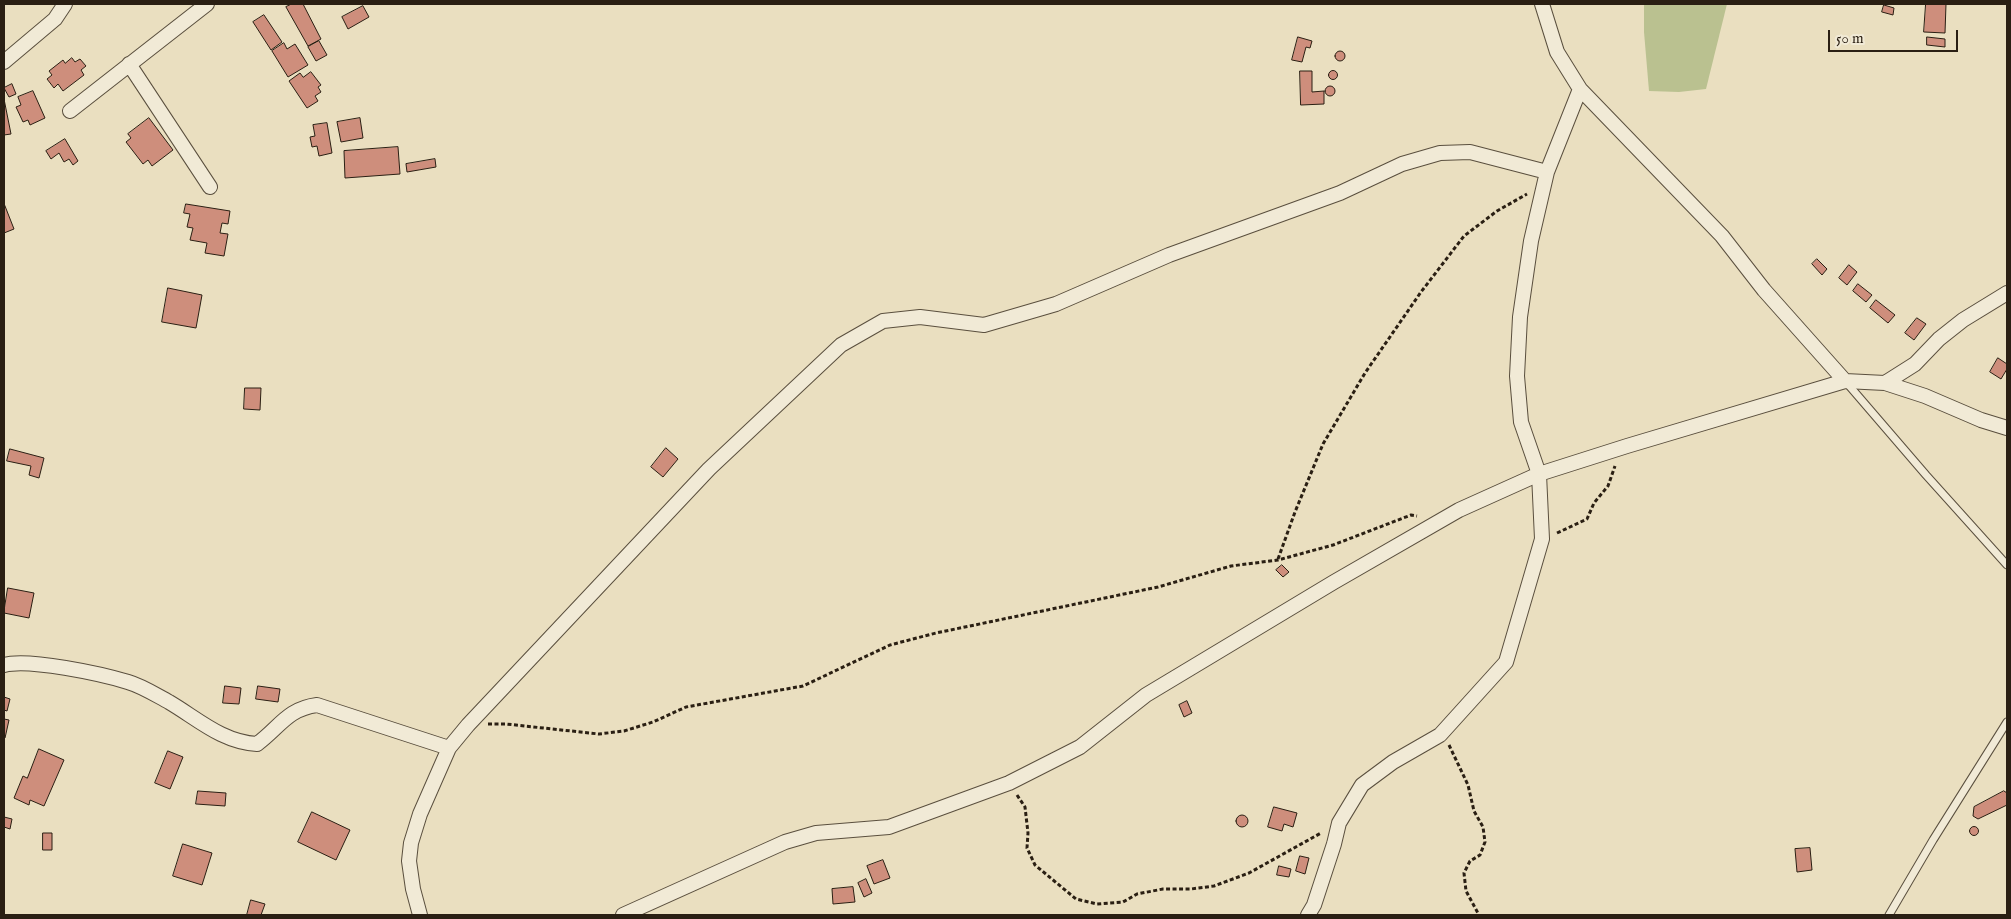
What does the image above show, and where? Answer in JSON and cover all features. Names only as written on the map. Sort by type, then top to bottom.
[{"type":"street","points":[[4,62],[55,19],[65,4]]},
{"type":"street","points":[[70,111],[207,4]]},
{"type":"street","points":[[1542,4],[1557,52],[1580,89],[1722,236],[1764,290],[1845,381]]},
{"type":"street","points":[[129,64],[210,187]]},
{"type":"street","points":[[1308,915],[1317,896],[1339,823],[1362,785],[1393,762],[1440,735],[1506,662],[1542,539],[1539,474],[1521,422],[1517,376],[1520,317],[1526,270],[1546,178],[1580,89]]},
{"type":"street","points":[[420,915],[413,889],[409,861],[411,843],[420,814],[448,748],[709,469],[841,345],[882,321],[920,317],[984,325],[1056,304],[1170,255],[1340,194],[1402,164],[1440,153],[1470,152],[1546,178]]},
{"type":"street","points":[[1885,383],[1915,364],[1939,339],[1963,320],[2007,293]]},
{"type":"street","points":[[623,915],[785,842],[816,833],[889,827],[1009,783],[1080,747],[1146,695],[1334,582],[1459,510],[1539,474],[1845,381],[1885,383],[1925,396],[1981,420],[2007,428]]},
{"type":"street","points":[[4,665],[22,663],[51,666],[128,682],[170,703],[221,734],[241,743],[257,744],[286,717],[303,707],[317,705],[448,748]]},
{"type":"lane","points":[[1845,381],[1926,475],[2007,564]]},
{"type":"lane","points":[[1889,915],[1933,840],[2007,722]]},
{"type":"path","points":[[1278,560],[1295,512],[1323,444],[1365,373],[1421,292],[1464,236],[1546,178]]},
{"type":"path","points":[[1542,539],[1587,519],[1594,503],[1608,486],[1614,468],[1627,446]]},
{"type":"path","points":[[468,725],[506,724],[599,734],[624,731],[653,722],[686,708],[803,686],[890,645],[1158,587],[1231,566],[1278,560],[1333,546],[1411,516],[1419,516]]},
{"type":"path","points":[[1440,735],[1451,746],[1468,785],[1474,811],[1483,827],[1485,842],[1480,854],[1470,862],[1464,873],[1466,891],[1478,915]]},
{"type":"path","points":[[1009,783],[1025,807],[1028,833],[1027,848],[1036,865],[1076,899],[1097,904],[1122,902],[1137,894],[1163,889],[1190,889],[1214,886],[1249,873],[1339,823]]},
{"type":"green space","points":[[1644,4],[1727,4],[1706,89],[1679,92],[1649,91],[1644,32]]},
{"type":"building","points":[[292,4],[303,4],[321,39],[308,46],[286,7]]},
{"type":"building","points":[[1926,4],[1946,4],[1945,33],[1924,32]]},
{"type":"building","points":[[1884,5],[1894,8],[1893,15],[1882,12]]},
{"type":"building","points":[[363,6],[369,17],[348,29],[342,17]]},
{"type":"building","points":[[264,15],[282,42],[271,50],[253,22]]},
{"type":"building","points":[[1298,37],[1312,41],[1310,48],[1306,47],[1302,62],[1292,60]]},
{"type":"building","points":[[1927,37],[1945,39],[1945,47],[1927,45]]},
{"type":"building","points":[[319,41],[327,55],[316,61],[308,47]]},
{"type":"building","points":[[284,43],[287,49],[295,44],[308,65],[288,77],[272,51]]},
{"type":"building","points":[[1338,51],[1342,51],[1345,56],[1344,60],[1338,61],[1335,58],[1335,54]]},
{"type":"building","points":[[72,58],[75,62],[80,59],[86,66],[81,70],[84,75],[63,91],[58,84],[54,88],[47,79],[52,75],[49,71],[63,60],[65,63]]},
{"type":"building","points":[[1300,71],[1312,71],[1312,92],[1324,91],[1324,104],[1301,105]]},
{"type":"building","points":[[1333,71],[1337,75],[1333,79],[1329,75]]},
{"type":"building","points":[[311,72],[321,85],[318,87],[321,92],[315,96],[318,101],[307,108],[289,81],[300,73],[303,77]]},
{"type":"building","points":[[12,84],[16,94],[9,97],[4,88]]},
{"type":"building","points":[[1328,86],[1332,86],[1335,91],[1334,95],[1328,96],[1325,93],[1325,89]]},
{"type":"building","points":[[33,91],[45,118],[30,125],[28,120],[23,122],[16,107],[21,105],[18,97]]},
{"type":"building","points":[[4,99],[11,134],[4,135]]},
{"type":"building","points":[[149,118],[173,150],[152,166],[148,160],[143,164],[126,142],[131,138],[128,134]]},
{"type":"building","points":[[360,118],[363,138],[341,142],[337,122]]},
{"type":"building","points":[[327,123],[332,153],[319,156],[317,146],[312,147],[310,137],[315,136],[313,125]]},
{"type":"building","points":[[65,139],[78,161],[73,165],[69,159],[64,162],[59,153],[51,159],[46,151]]},
{"type":"building","points":[[398,147],[400,174],[345,178],[344,151]]},
{"type":"building","points":[[435,159],[436,167],[407,172],[406,164]]},
{"type":"building","points":[[186,204],[230,211],[228,224],[222,223],[220,233],[228,234],[224,256],[205,253],[207,243],[190,240],[193,228],[187,227],[190,214],[184,213]]},
{"type":"building","points":[[4,207],[14,229],[4,233]]},
{"type":"building","points":[[1817,259],[1827,269],[1822,275],[1812,264]]},
{"type":"building","points":[[1849,265],[1857,272],[1847,285],[1839,278]]},
{"type":"building","points":[[1858,284],[1872,295],[1866,302],[1853,291]]},
{"type":"building","points":[[168,288],[202,295],[196,328],[162,322]]},
{"type":"building","points":[[1876,300],[1895,315],[1888,323],[1870,308]]},
{"type":"building","points":[[1917,318],[1926,324],[1914,340],[1905,333]]},
{"type":"building","points":[[1998,358],[2007,364],[2007,369],[2001,379],[1990,372]]},
{"type":"building","points":[[245,388],[261,388],[260,410],[244,409]]},
{"type":"building","points":[[666,448],[678,459],[663,477],[651,467]]},
{"type":"building","points":[[10,449],[44,458],[39,478],[29,475],[31,466],[7,461]]},
{"type":"building","points":[[1282,565],[1289,572],[1283,577],[1276,570]]},
{"type":"building","points":[[8,588],[34,593],[29,618],[4,613]]},
{"type":"building","points":[[225,686],[241,688],[239,704],[223,703]]},
{"type":"building","points":[[258,686],[280,689],[278,702],[256,699]]},
{"type":"building","points":[[4,697],[10,699],[7,711],[4,710]]},
{"type":"building","points":[[1187,701],[1192,713],[1184,717],[1179,705]]},
{"type":"building","points":[[4,719],[9,720],[5,738],[4,738]]},
{"type":"building","points":[[39,749],[64,760],[44,806],[30,800],[29,805],[14,798],[23,776],[27,778]]},
{"type":"building","points":[[168,751],[183,757],[170,789],[155,783]]},
{"type":"building","points":[[198,791],[226,793],[225,806],[196,804]]},
{"type":"building","points":[[2004,791],[2007,793],[2007,805],[1978,819],[1973,816],[1974,807]]},
{"type":"building","points":[[1274,807],[1297,813],[1293,827],[1284,824],[1282,831],[1268,827]]},
{"type":"building","points":[[312,812],[350,830],[336,860],[298,842]]},
{"type":"building","points":[[1240,815],[1244,815],[1248,821],[1244,827],[1240,827],[1236,823],[1236,819]]},
{"type":"building","points":[[4,817],[12,819],[10,829],[4,827]]},
{"type":"building","points":[[1974,827],[1978,831],[1974,835],[1970,831]]},
{"type":"building","points":[[43,833],[52,833],[52,850],[43,850]]},
{"type":"building","points":[[183,844],[212,853],[202,885],[173,876]]},
{"type":"building","points":[[1810,848],[1812,870],[1797,872],[1795,849]]},
{"type":"building","points":[[1300,856],[1309,858],[1305,874],[1296,871]]},
{"type":"building","points":[[883,860],[890,878],[874,884],[867,866]]},
{"type":"building","points":[[1279,866],[1291,869],[1289,877],[1277,875]]},
{"type":"building","points":[[866,879],[872,893],[864,897],[858,883]]},
{"type":"building","points":[[853,887],[855,902],[833,904],[832,889]]},
{"type":"building","points":[[251,900],[265,904],[261,915],[247,915]]}]
